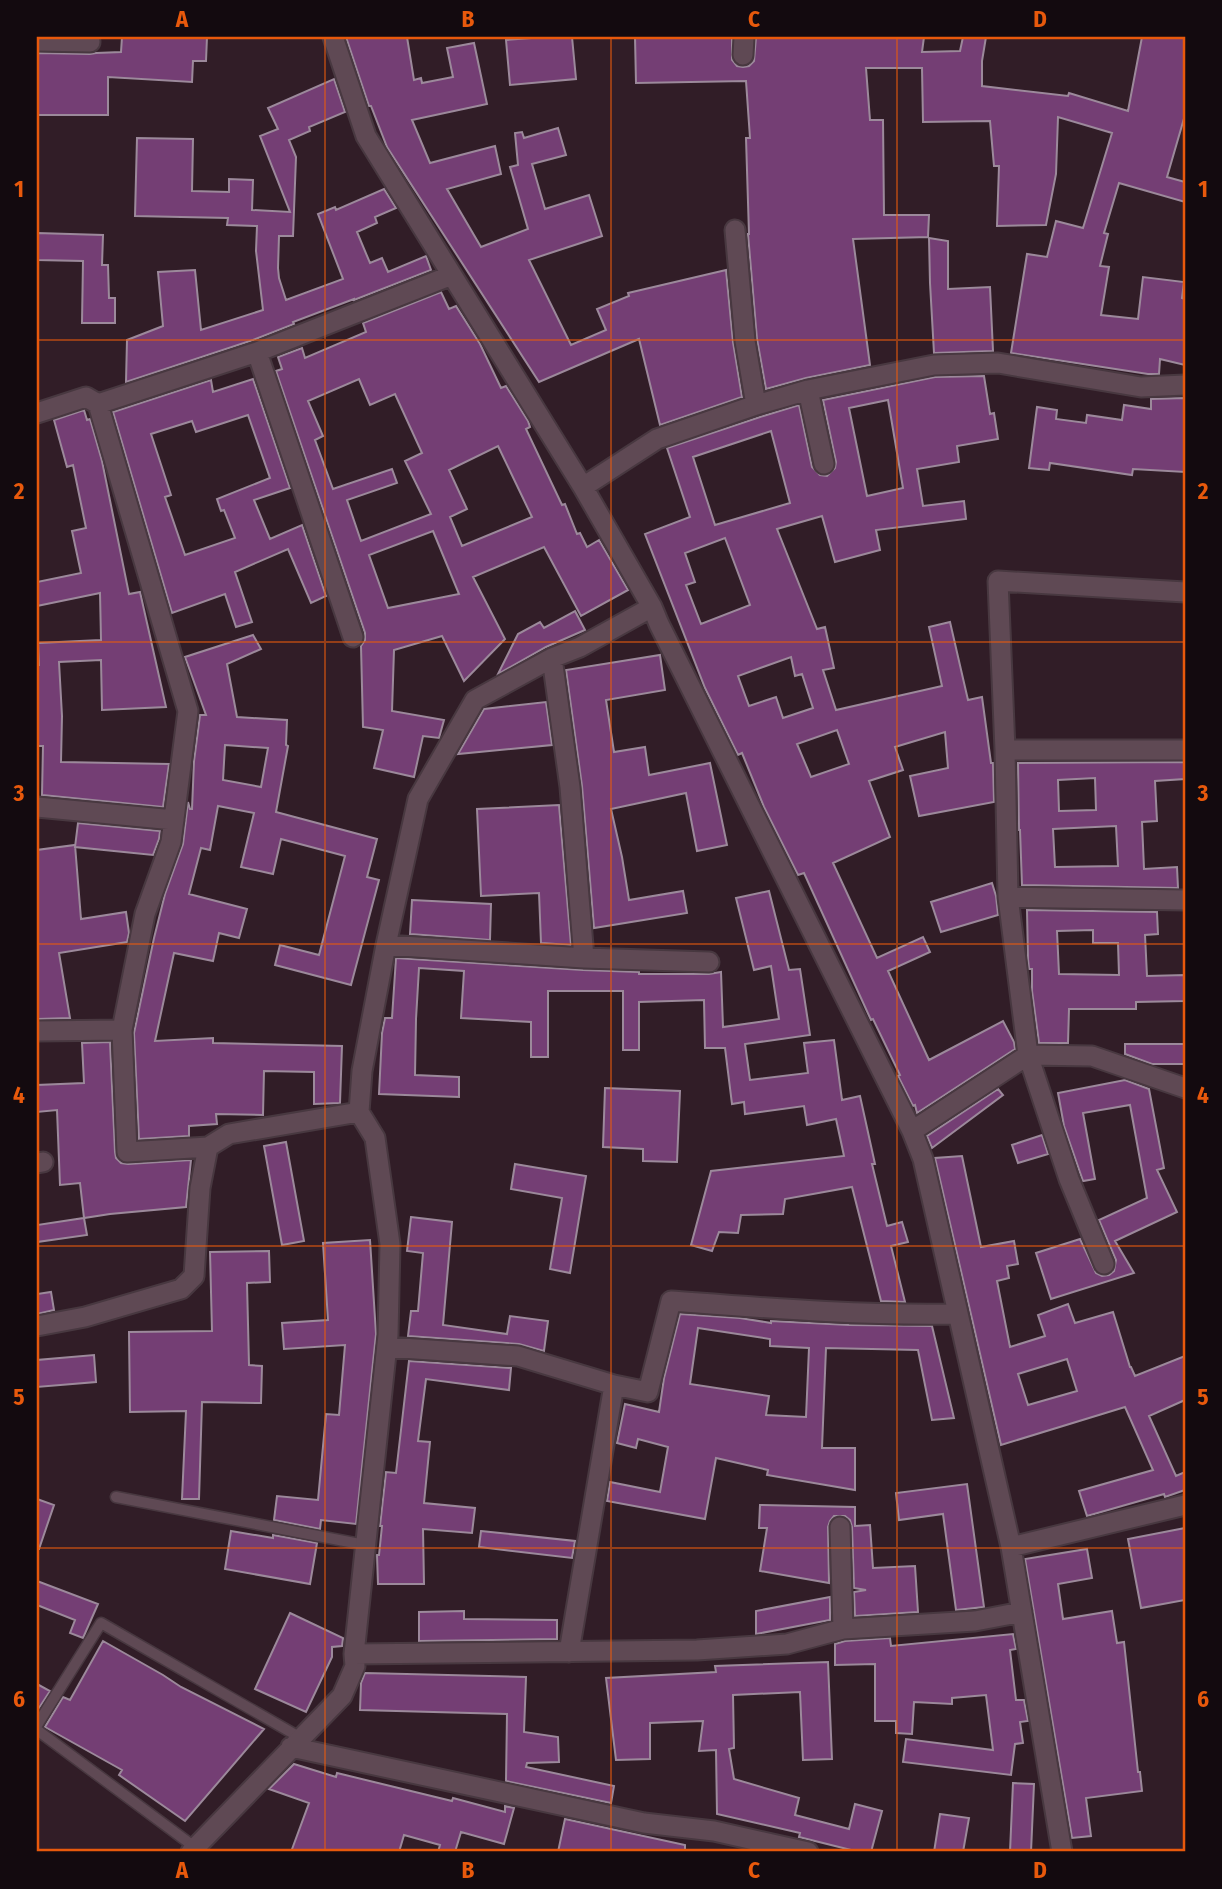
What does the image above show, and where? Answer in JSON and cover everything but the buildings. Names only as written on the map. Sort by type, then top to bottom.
[{"type":"street","points":[[333,37],[366,136],[583,487],[652,607],[912,1131],[923,1159],[1011,1548],[1062,1852]]},
{"type":"street","points":[[37,41],[90,42]]},
{"type":"street","points":[[735,230],[745,341],[757,405]]},
{"type":"street","points":[[98,404],[257,352],[452,275]]},
{"type":"street","points":[[257,352],[353,637]]},
{"type":"street","points":[[583,487],[657,439],[808,390],[934,365],[998,363],[1142,387],[1185,385]]},
{"type":"street","points":[[808,390],[824,464]]},
{"type":"street","points":[[37,413],[86,397],[98,404],[188,711],[171,842],[145,914],[122,1030],[127,1152],[208,1147],[229,1134],[359,1112]]},
{"type":"street","points":[[1104,1264],[1069,1179],[1028,1055],[1008,897],[998,581],[1185,592]]},
{"type":"street","points":[[193,1850],[342,1696],[355,1667],[354,1654],[387,1347],[390,1244],[374,1138],[359,1112],[362,1071],[418,799],[475,700],[652,607]]},
{"type":"street","points":[[552,658],[570,788],[584,958]]},
{"type":"street","points":[[1005,750],[1185,750]]},
{"type":"street","points":[[37,807],[174,820]]},
{"type":"street","points":[[1008,897],[1185,900]]},
{"type":"street","points":[[386,945],[584,958],[709,962]]},
{"type":"street","points":[[37,1031],[122,1030]]},
{"type":"street","points":[[912,1131],[1028,1055],[1092,1056],[1185,1088]]},
{"type":"street","points":[[37,1326],[85,1317],[181,1289],[194,1276],[200,1188],[208,1147]]},
{"type":"street","points":[[387,1347],[518,1356],[614,1385],[648,1392],[671,1301],[806,1311],[958,1314]]},
{"type":"street","points":[[569,1652],[614,1385]]},
{"type":"street","points":[[1011,1548],[1185,1504]]},
{"type":"street","points":[[840,1527],[843,1629]]},
{"type":"street","points":[[354,1654],[697,1650],[787,1644],[843,1629],[975,1621],[1022,1612]]},
{"type":"street","points":[[296,1742],[644,1823],[714,1831],[808,1852]]},
{"type":"lane","points":[[116,1497],[365,1545]]},
{"type":"lane","points":[[193,1850],[37,1728],[101,1623],[296,1742]]}]
